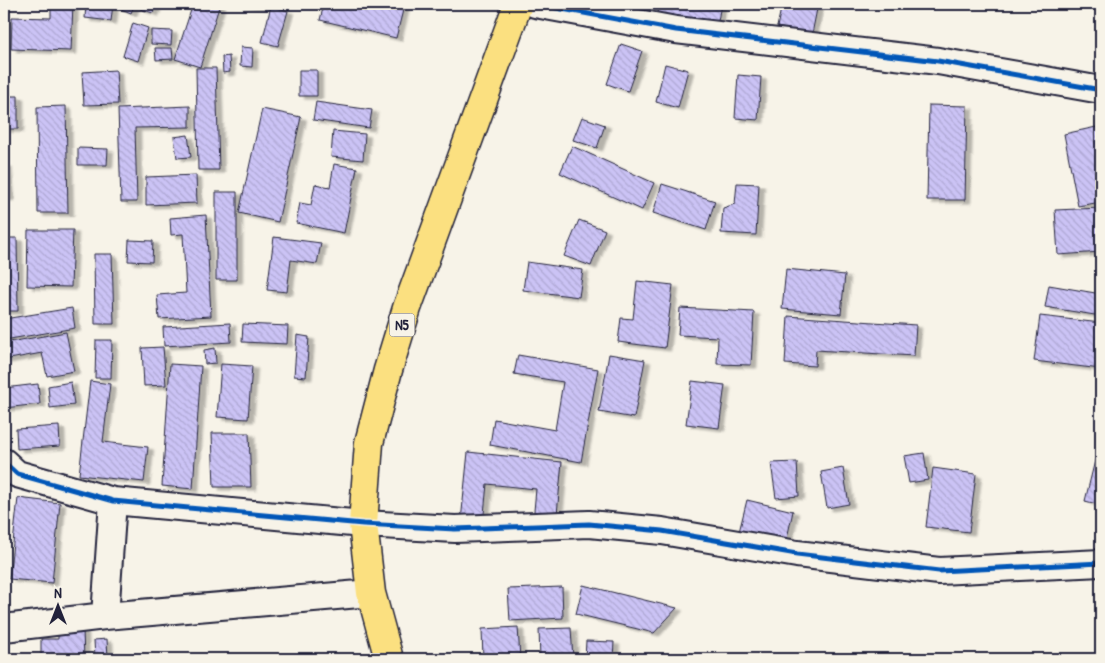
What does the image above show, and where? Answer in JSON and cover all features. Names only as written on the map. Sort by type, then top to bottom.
[{"type":"main road","name":"N5","points":[[389,659],[371,593],[363,524],[369,443],[407,308],[518,4]]},
{"type":"street","points":[[535,4],[676,30],[938,60],[1101,90]]},
{"type":"street","points":[[4,462],[17,474],[113,501],[363,524],[454,529],[589,524],[662,531],[797,554],[939,571],[1101,563]]},
{"type":"street","points":[[105,616],[113,501]]},
{"type":"street","points":[[4,628],[105,616],[371,593]]},
{"type":"building","points":[[51,4],[73,4],[71,51],[11,49],[12,17],[51,18]]},
{"type":"building","points":[[86,4],[113,4],[111,21],[85,18]]},
{"type":"building","points":[[115,4],[135,4],[131,13],[114,6]]},
{"type":"building","points":[[142,4],[156,4],[153,13],[140,9]]},
{"type":"building","points":[[193,4],[220,4],[200,67],[175,59]]},
{"type":"building","points":[[237,4],[268,4],[267,7]]},
{"type":"building","points":[[324,4],[393,4],[404,6],[396,38],[320,20]]},
{"type":"building","points":[[661,4],[721,4],[717,27],[655,17]]},
{"type":"building","points":[[782,4],[818,4],[812,34],[777,27]]},
{"type":"building","points":[[271,6],[288,11],[278,46],[262,42]]},
{"type":"building","points":[[133,23],[148,28],[138,61],[123,56]]},
{"type":"building","points":[[151,30],[172,31],[171,45],[151,44]]},
{"type":"building","points":[[621,44],[642,51],[628,91],[607,84]]},
{"type":"building","points":[[241,47],[253,48],[252,67],[240,66]]},
{"type":"building","points":[[155,48],[172,48],[173,59],[156,60]]},
{"type":"building","points":[[229,56],[230,72],[223,73],[222,57]]},
{"type":"building","points":[[665,64],[688,70],[678,108],[656,102]]},
{"type":"building","points":[[196,68],[216,68],[219,170],[198,170]]},
{"type":"building","points":[[116,70],[118,104],[84,105],[82,72]]},
{"type":"building","points":[[299,70],[317,70],[317,96],[299,96]]},
{"type":"building","points":[[738,75],[761,77],[758,120],[735,118]]},
{"type":"building","points":[[4,96],[18,96],[18,129],[4,129]]},
{"type":"building","points":[[316,102],[372,110],[369,128],[313,120]]},
{"type":"building","points":[[929,105],[967,106],[965,200],[927,200]]},
{"type":"building","points":[[66,106],[68,213],[38,213],[37,107]]},
{"type":"building","points":[[190,106],[190,127],[135,128],[137,202],[121,202],[118,109]]},
{"type":"building","points":[[262,109],[301,117],[278,222],[239,213]]},
{"type":"building","points":[[582,117],[605,125],[597,148],[573,140]]},
{"type":"building","points":[[1101,126],[1101,202],[1078,206],[1064,134]]},
{"type":"building","points":[[333,131],[365,134],[363,160],[331,157]]},
{"type":"building","points":[[188,135],[191,157],[177,158],[174,137]]},
{"type":"building","points":[[572,146],[654,183],[642,210],[560,173]]},
{"type":"building","points":[[78,148],[108,149],[107,165],[78,165]]},
{"type":"building","points":[[4,164],[6,164],[9,197],[4,198]]},
{"type":"building","points":[[334,164],[357,168],[344,233],[296,223],[300,203],[311,205],[315,184],[330,187]]},
{"type":"building","points":[[196,175],[197,203],[146,205],[146,177]]},
{"type":"building","points":[[737,183],[759,184],[756,235],[721,233],[723,208],[735,204]]},
{"type":"building","points":[[662,184],[715,201],[706,230],[653,213]]},
{"type":"building","points":[[216,192],[237,192],[237,280],[216,280]]},
{"type":"building","points":[[1101,208],[1101,252],[1058,255],[1055,210]]},
{"type":"building","points":[[206,215],[211,316],[159,319],[157,295],[186,293],[183,234],[171,235],[170,218]]},
{"type":"building","points":[[579,220],[605,230],[591,266],[564,256]]},
{"type":"building","points":[[28,230],[73,230],[71,287],[27,286]]},
{"type":"building","points":[[274,237],[321,243],[317,264],[291,260],[287,292],[267,290]]},
{"type":"building","points":[[4,238],[17,238],[18,311],[4,311]]},
{"type":"building","points":[[129,240],[153,241],[152,262],[128,261]]},
{"type":"building","points":[[94,254],[112,254],[114,324],[95,324]]},
{"type":"building","points":[[527,262],[583,270],[579,297],[523,290]]},
{"type":"building","points":[[786,269],[845,275],[841,314],[782,309]]},
{"type":"building","points":[[637,281],[673,285],[665,348],[618,342],[621,318],[633,319]]},
{"type":"building","points":[[1049,285],[1101,294],[1101,316],[1045,307]]},
{"type":"building","points":[[72,308],[75,328],[4,340],[4,319]]},
{"type":"building","points":[[680,308],[754,312],[751,365],[717,364],[718,337],[678,335]]},
{"type":"building","points":[[788,316],[916,325],[914,356],[816,350],[815,366],[785,364]]},
{"type":"building","points":[[1040,316],[1101,323],[1101,369],[1034,361]]},
{"type":"building","points":[[230,323],[231,342],[164,346],[163,327]]},
{"type":"building","points":[[243,324],[288,326],[287,344],[242,342]]},
{"type":"building","points":[[66,332],[74,371],[47,376],[42,353],[4,360],[4,343]]},
{"type":"building","points":[[297,335],[309,337],[306,377],[294,376]]},
{"type":"building","points":[[96,340],[112,340],[111,378],[95,378]]},
{"type":"building","points":[[163,347],[166,385],[144,386],[142,348]]},
{"type":"building","points":[[215,348],[216,363],[205,364],[204,350]]},
{"type":"building","points":[[609,354],[645,360],[634,418],[599,412]]},
{"type":"building","points":[[518,355],[598,369],[581,462],[490,445],[494,419],[555,430],[563,382],[514,374]]},
{"type":"building","points":[[170,364],[201,366],[193,489],[162,486]]},
{"type":"building","points":[[221,364],[252,366],[248,419],[217,417]]},
{"type":"building","points":[[90,381],[110,384],[103,442],[148,447],[144,482],[79,475]]},
{"type":"building","points":[[692,381],[725,385],[719,428],[686,424]]},
{"type":"building","points":[[71,382],[74,405],[50,408],[48,386]]},
{"type":"building","points":[[38,384],[40,404],[4,408],[4,388]]},
{"type":"building","points":[[59,426],[60,446],[17,449],[16,429]]},
{"type":"building","points":[[212,433],[249,433],[251,487],[214,487]]},
{"type":"building","points":[[1101,436],[1101,505],[1085,501]]},
{"type":"building","points":[[468,452],[562,462],[556,525],[533,522],[536,489],[487,484],[483,524],[461,521]]},
{"type":"building","points":[[924,453],[928,480],[909,483],[904,456]]},
{"type":"building","points":[[797,462],[799,496],[776,498],[771,463]]},
{"type":"building","points":[[843,468],[849,504],[827,508],[821,472]]},
{"type":"building","points":[[933,468],[976,474],[969,532],[926,527]]},
{"type":"building","points":[[18,498],[60,503],[52,583],[9,579]]},
{"type":"building","points":[[747,500],[793,511],[786,543],[739,532]]},
{"type":"building","points":[[583,585],[677,608],[654,633],[576,614]]},
{"type":"building","points":[[562,587],[563,618],[510,621],[508,589]]},
{"type":"building","points":[[518,627],[520,659],[483,659],[482,629]]},
{"type":"building","points":[[571,628],[573,659],[540,659],[539,629]]},
{"type":"building","points":[[83,630],[84,659],[41,659],[41,639],[58,639],[58,631]]},
{"type":"building","points":[[107,639],[108,659],[95,659],[94,640]]},
{"type":"building","points":[[586,641],[614,642],[613,659],[585,659]]},
{"type":"cycle path","points":[[535,4],[676,30],[938,61],[1101,90]]},
{"type":"cycle path","points":[[4,462],[17,474],[113,501],[363,524],[455,529],[589,524],[662,531],[797,554],[939,571],[1101,563]]}]
